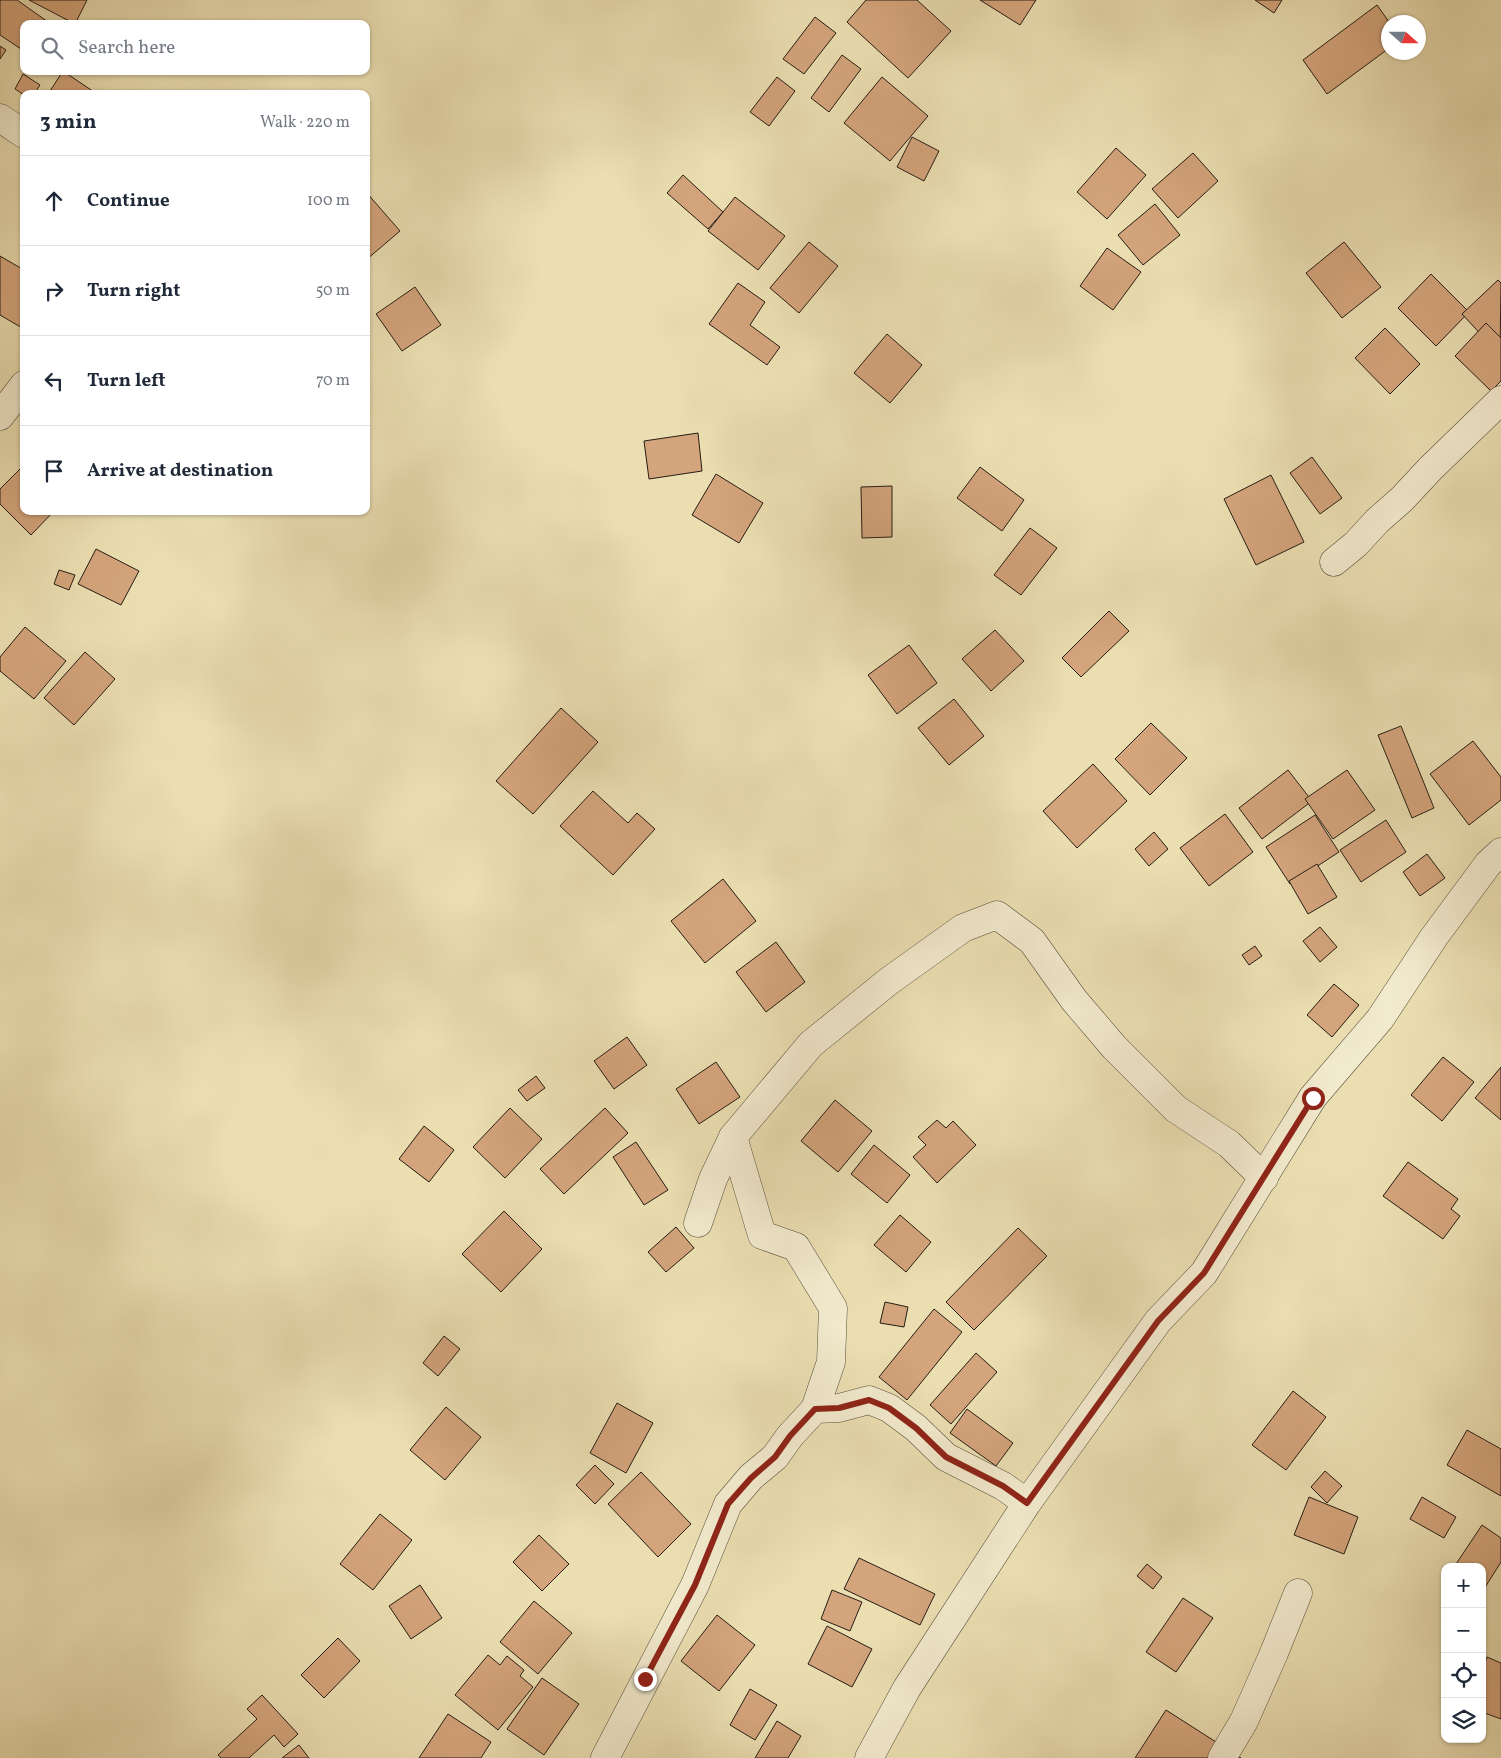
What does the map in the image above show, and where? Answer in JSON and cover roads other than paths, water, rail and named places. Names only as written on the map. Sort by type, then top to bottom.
[{"type":"street","points":[[0,118],[20,131]]},
{"type":"street","points":[[0,416],[20,390]]},
{"type":"street","points":[[1334,562],[1356,544],[1377,521],[1402,499],[1501,400]]},
{"type":"street","points":[[869,1758],[907,1688],[1027,1503],[1158,1321],[1204,1273],[1313,1098],[1380,1019],[1434,937],[1488,864],[1501,852]]},
{"type":"street","points":[[698,1223],[713,1179],[733,1137],[812,1044],[889,981],[963,928],[997,915],[1032,941],[1074,1000],[1114,1047],[1176,1110],[1229,1144],[1264,1178]]},
{"type":"street","points":[[605,1758],[695,1585],[728,1504],[751,1478],[775,1457],[790,1436],[815,1409],[831,1362],[833,1308],[796,1247],[762,1235],[733,1137]]},
{"type":"street","points":[[815,1409],[839,1408],[869,1400],[889,1408],[916,1428],[946,1457],[1003,1486],[1027,1503]]},
{"type":"street","points":[[1222,1758],[1244,1721],[1298,1592]]}]
